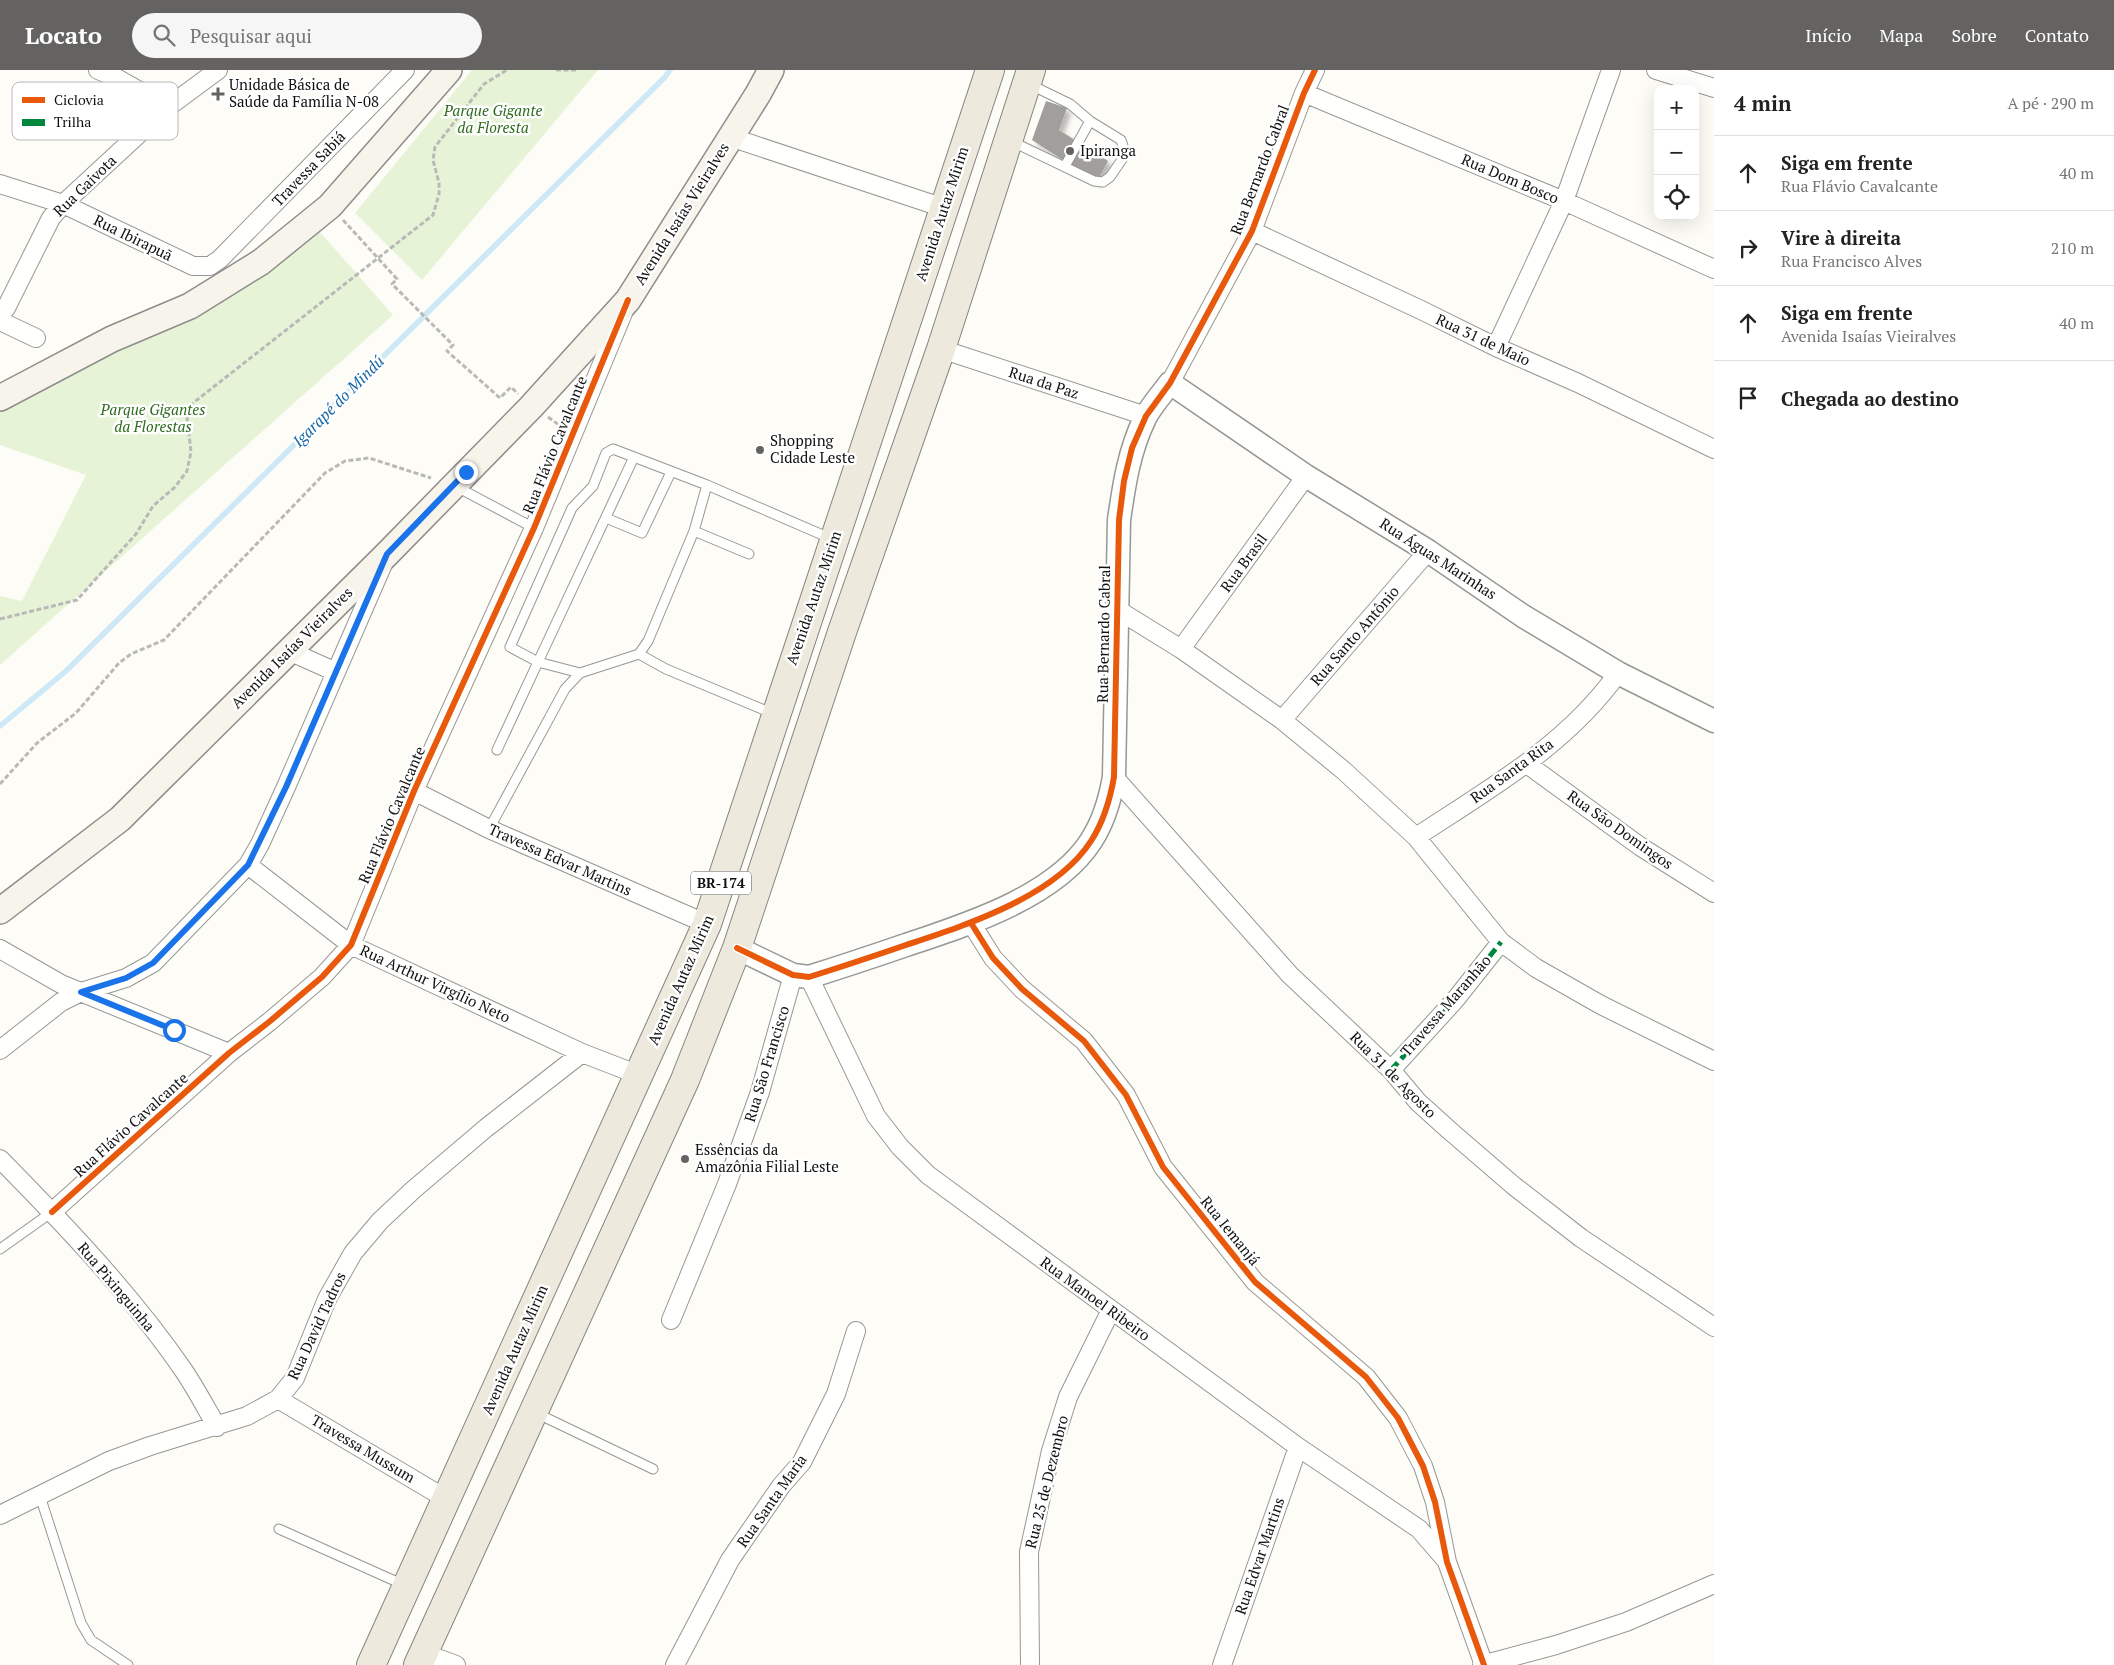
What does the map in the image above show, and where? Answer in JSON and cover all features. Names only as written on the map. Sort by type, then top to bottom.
[{"type":"main road","points":[[0,398],[112,339],[190,306],[261,262],[330,206],[449,70]]},
{"type":"main road","name":"Avenida Isaías Vieiralves","points":[[0,911],[120,819],[387,554],[531,407],[628,300],[771,70]]},
{"type":"main road","name":"Avenida Autaz Mirim","points":[[371,1665],[448,1500],[708,924],[990,70]]},
{"type":"main road","name":"BR-174","points":[[421,1659],[685,1080],[737,948],[842,632],[941,350],[1029,77]]},
{"type":"street","points":[[98,70],[124,82]]},
{"type":"street","name":"Rua Gaivota","points":[[178,100],[218,70]]},
{"type":"street","name":"Travessa Sabiá","points":[[210,266],[220,259],[405,70]]},
{"type":"street","name":"Rua Bernardo Cabral","points":[[801,976],[971,923],[1015,903],[1044,885],[1069,866],[1090,842],[1110,800],[1114,777],[1119,520],[1124,481],[1132,448],[1146,416],[1170,383],[1252,231],[1304,93],[1315,70]]},
{"type":"street","points":[[1656,70],[1714,88]]},
{"type":"street","points":[[1496,347],[1564,202],[1606,72]]},
{"type":"street","name":"Rua Dom Bosco","points":[[1304,93],[1564,202],[1714,269]]},
{"type":"street","points":[[730,137],[944,208]]},
{"type":"street","name":"Rua Gaivota","points":[[2,314],[51,218],[63,204],[133,140]]},
{"type":"street","name":"Rua Ibirapuã","points":[[0,184],[63,204],[193,266],[210,266]]},
{"type":"street","name":"Rua 31 de Maio","points":[[1252,231],[1496,347],[1578,383],[1714,449]]},
{"type":"street","name":"Rua Flávio Cavalcante","points":[[52,1212],[229,1053],[270,1022],[322,977],[352,945],[414,791],[534,528],[628,300]]},
{"type":"street","points":[[2,314],[36,338]]},
{"type":"street","name":"Rua da Paz","points":[[941,350],[1146,416]]},
{"type":"street","name":"Rua Águas Marinhas","points":[[1170,383],[1306,476],[1428,551],[1523,616],[1618,672],[1714,721]]},
{"type":"street","name":"Rua Brasil","points":[[1181,649],[1306,476]]},
{"type":"street","name":"Rua Santo Antônio","points":[[1282,720],[1428,551]]},
{"type":"street","points":[[0,1050],[61,1002],[81,992],[126,978],[153,963],[248,865],[267,827],[387,554]]},
{"type":"street","points":[[1118,610],[1181,649],[1282,720],[1343,770],[1416,836],[1501,942],[1536,968],[1584,996],[1714,1061]]},
{"type":"street","points":[[289,652],[336,672]]},
{"type":"street","name":"Rua Santa Rita","points":[[1416,836],[1528,764],[1586,712],[1603,694],[1618,672]]},
{"type":"street","name":"Rua São Domingos","points":[[1528,764],[1641,847],[1714,893]]},
{"type":"street","name":"Rua 31 de Agosto","points":[[1114,777],[1290,975],[1391,1070],[1418,1102],[1443,1125],[1514,1186],[1582,1238],[1714,1326]]},
{"type":"street","name":"Travessa Edvar Martins","points":[[414,791],[489,829],[708,924]]},
{"type":"street","name":"Rua Arthur Virgílio Neto","points":[[248,865],[352,945],[582,1053],[639,1075]]},
{"type":"street","name":"Rua Iemanjá","points":[[971,923],[992,958],[1022,989],[1084,1041],[1126,1095],[1163,1167],[1255,1282],[1366,1377],[1398,1418],[1423,1466],[1435,1502],[1447,1562]]},
{"type":"street","name":"Travessa Maranhão","points":[[1391,1070],[1455,1000],[1501,942]]},
{"type":"street","points":[[737,948],[801,976]]},
{"type":"street","points":[[0,950],[61,984],[229,1053]]},
{"type":"street","name":"Rua Manoel Ribeiro","points":[[801,976],[876,1116],[900,1147],[928,1175],[1298,1447],[1419,1528],[1447,1562]]},
{"type":"street","name":"Rua São Francisco","points":[[671,1320],[728,1184],[801,976]]},
{"type":"street","name":"Rua David Tadros","points":[[0,1515],[109,1461],[150,1446],[217,1427],[247,1416],[278,1399],[295,1378],[327,1299],[353,1253],[380,1221],[413,1190],[486,1128],[582,1053]]},
{"type":"street","name":"Rua Pixinguinha","points":[[0,1158],[52,1212],[145,1319],[184,1372],[217,1427]]},
{"type":"street","name":"Rua 25 de Dezembro","points":[[1030,1665],[1029,1552],[1051,1451],[1068,1396],[1111,1310]]},
{"type":"street","name":"Rua Santa Maria","points":[[674,1665],[730,1560],[781,1486],[802,1462],[836,1394],[856,1331]]},
{"type":"street","name":"Travessa Mussum","points":[[278,1399],[448,1500]]},
{"type":"street","name":"Rua Edvar Martins","points":[[1222,1665],[1298,1447]]},
{"type":"street","points":[[1447,1562],[1484,1665],[1556,1645],[1626,1622],[1714,1584]]},
{"type":"street","points":[[421,1659],[456,1665]]},
{"type":"lane","points":[[1009,140],[1094,181],[1103,182],[1110,177],[1123,158],[1124,149],[1121,140],[1029,77]]},
{"type":"lane","points":[[1065,166],[1090,120]]},
{"type":"lane","points":[[707,485],[694,531],[648,641],[640,654],[580,672],[538,662],[510,647],[572,508],[593,486],[606,453],[613,450],[707,485],[834,539]]},
{"type":"lane","points":[[497,750],[634,458]]},
{"type":"lane","points":[[606,518],[642,532],[671,472]]},
{"type":"lane","points":[[453,485],[534,528]]},
{"type":"lane","points":[[694,531],[749,554]]},
{"type":"lane","points":[[640,654],[666,669],[776,714]]},
{"type":"lane","points":[[489,829],[565,689],[580,672]]},
{"type":"lane","points":[[0,1249],[52,1212]]},
{"type":"lane","points":[[534,1411],[653,1469]]},
{"type":"lane","points":[[40,1496],[81,1623],[91,1640],[128,1665]]},
{"type":"lane","points":[[279,1529],[408,1587]]},
{"type":"path","points":[[0,619],[77,600],[136,534],[154,506],[188,471],[191,452],[187,416],[192,403],[432,215],[439,194],[439,182],[432,160],[435,147],[484,84],[507,70]]},
{"type":"path","points":[[556,70],[577,70]]},
{"type":"path","points":[[330,206],[397,279],[392,284],[452,345],[448,351],[500,398],[511,387],[531,407],[573,433]]},
{"type":"path","points":[[0,784],[37,743],[76,714],[119,663],[131,654],[164,640],[325,473],[346,461],[369,458],[453,485]]},
{"type":"green space","name":"Parque Gigante da Floresta","points":[[472,70],[598,70],[422,280],[355,213]]},
{"type":"green space","name":"Parque Gigantes da Florestas","points":[[320,232],[393,315],[0,665],[0,596],[22,601],[86,475],[0,445],[0,411]]},
{"type":"building","name":"Ipiranga","points":[[1046,101],[1067,108],[1059,130],[1108,161],[1097,182],[1032,140]]},
{"type":"waterway","name":"Igarapé do Mindú","points":[[0,726],[66,671],[670,70]]},
{"type":"marked path","points":[[1391,1070],[1455,1000],[1501,942]]},
{"type":"cycle path","points":[[737,948],[793,975],[809,977],[955,928],[1008,906],[1055,878],[1075,861],[1091,841],[1100,826],[1106,810],[1114,777],[1119,520],[1124,481],[1132,448],[1146,416],[1170,383],[1252,231],[1304,93],[1315,70]]},
{"type":"cycle path","points":[[52,1212],[229,1053],[322,977],[351,945],[414,791],[534,528],[628,300]]},
{"type":"cycle path","points":[[971,923],[993,958],[1022,989],[1084,1041],[1126,1095],[1163,1167],[1255,1282],[1366,1377],[1398,1418],[1423,1466],[1435,1502],[1447,1562],[1484,1665]]},
{"type":"place","name":"Unidade Básica de Saúde da Família N-08","points":[[218,94]]},
{"type":"place","name":"Ipiranga","points":[[1070,151]]},
{"type":"place","name":"Shopping Cidade Leste","points":[[760,450]]},
{"type":"place","name":"Essências da Amazônia Filial Leste","points":[[685,1159]]},
{"type":"route","points":[[174,1030],[81,992],[126,978],[153,963],[248,865],[260,844],[286,787],[387,554],[466,472]]}]
